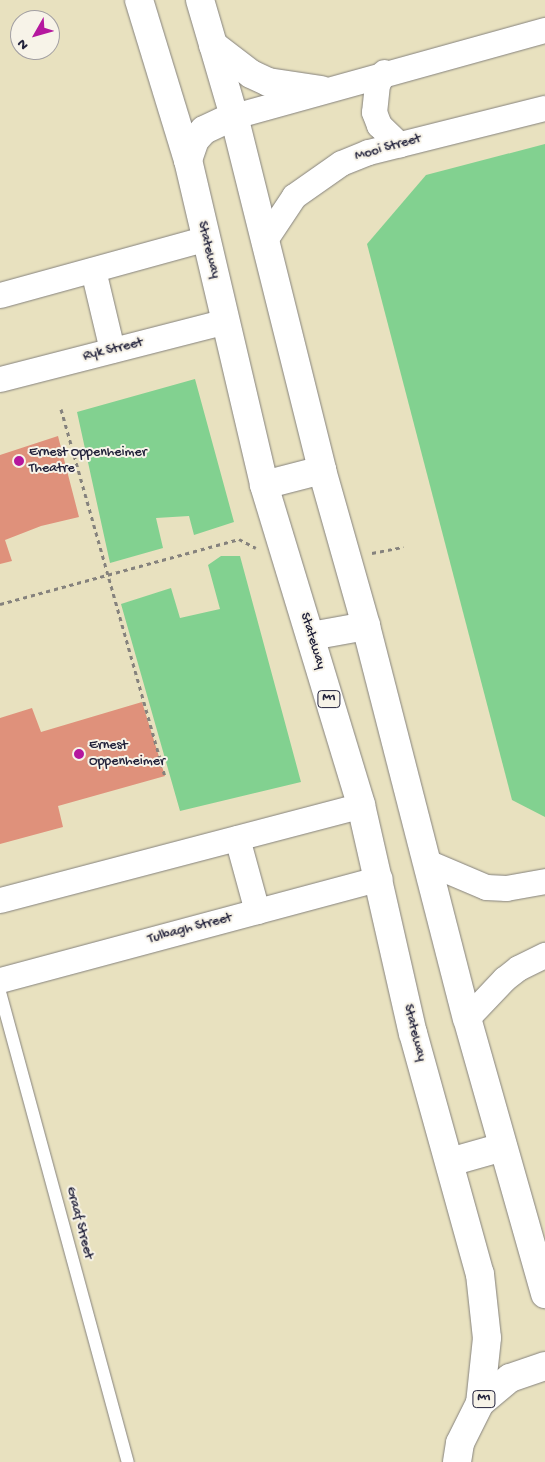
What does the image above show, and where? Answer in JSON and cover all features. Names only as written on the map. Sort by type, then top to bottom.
[{"type":"main road","name":"Stateway","points":[[139,0],[188,160],[204,239],[226,321],[264,485],[361,805],[380,878],[413,1033],[480,1274],[486,1311],[487,1338],[480,1403]]},
{"type":"main road","points":[[200,0],[234,116],[322,470],[366,626],[467,1018],[545,1294]]},
{"type":"main road","points":[[213,45],[251,74],[268,82],[321,90]]},
{"type":"main road","points":[[188,160],[195,140],[204,130],[234,116]]},
{"type":"main road","points":[[264,485],[322,470]]},
{"type":"main road","points":[[311,636],[366,626]]},
{"type":"main road","points":[[450,1162],[503,1147]]},
{"type":"main road","name":"M1","points":[[454,1456],[480,1403],[510,1378],[545,1366]]},
{"type":"street","points":[[234,116],[384,72],[545,30]]},
{"type":"street","points":[[384,72],[377,84],[374,112],[379,125],[399,144]]},
{"type":"street","name":"Mooi Street","points":[[264,241],[280,214],[311,181],[340,163],[399,144],[545,108]]},
{"type":"street","points":[[0,295],[204,239]]},
{"type":"street","points":[[93,270],[112,350]]},
{"type":"street","name":"Ryk Street","points":[[0,380],[226,321]]},
{"type":"street","points":[[0,900],[361,805]]},
{"type":"street","points":[[237,838],[257,911]]},
{"type":"street","points":[[427,862],[486,886],[506,888],[545,881]]},
{"type":"street","name":"Tulbagh Street","points":[[0,980],[380,878]]},
{"type":"street","points":[[467,1018],[504,979],[518,968],[545,955]]},
{"type":"lane","name":"Graaf Street","points":[[0,992],[128,1462]]},
{"type":"path","points":[[61,409],[107,577],[165,776]]},
{"type":"path","points":[[0,604],[107,577],[239,539],[290,566]]},
{"type":"path","points":[[347,558],[403,548]]},
{"type":"green space","points":[[545,144],[545,817],[512,800],[367,244],[426,175]]},
{"type":"green space","points":[[195,379],[234,522],[194,535],[189,516],[156,518],[163,548],[110,563],[77,412]]},
{"type":"green space","points":[[221,556],[240,556],[301,782],[180,811],[121,604],[171,588],[180,618],[220,609],[208,565]]},
{"type":"building","points":[[58,436],[79,517],[41,526],[5,540],[12,561],[0,564],[0,455]]},
{"type":"building","name":"Ernest Oppenheimer","points":[[142,702],[165,776],[58,806],[63,827],[0,844],[0,718],[32,708],[41,732]]},
{"type":"place","name":"Ernest Oppenheimer Theatre","points":[[19,461]]},
{"type":"place","name":"Ernest Oppenheimer","points":[[79,754]]}]
